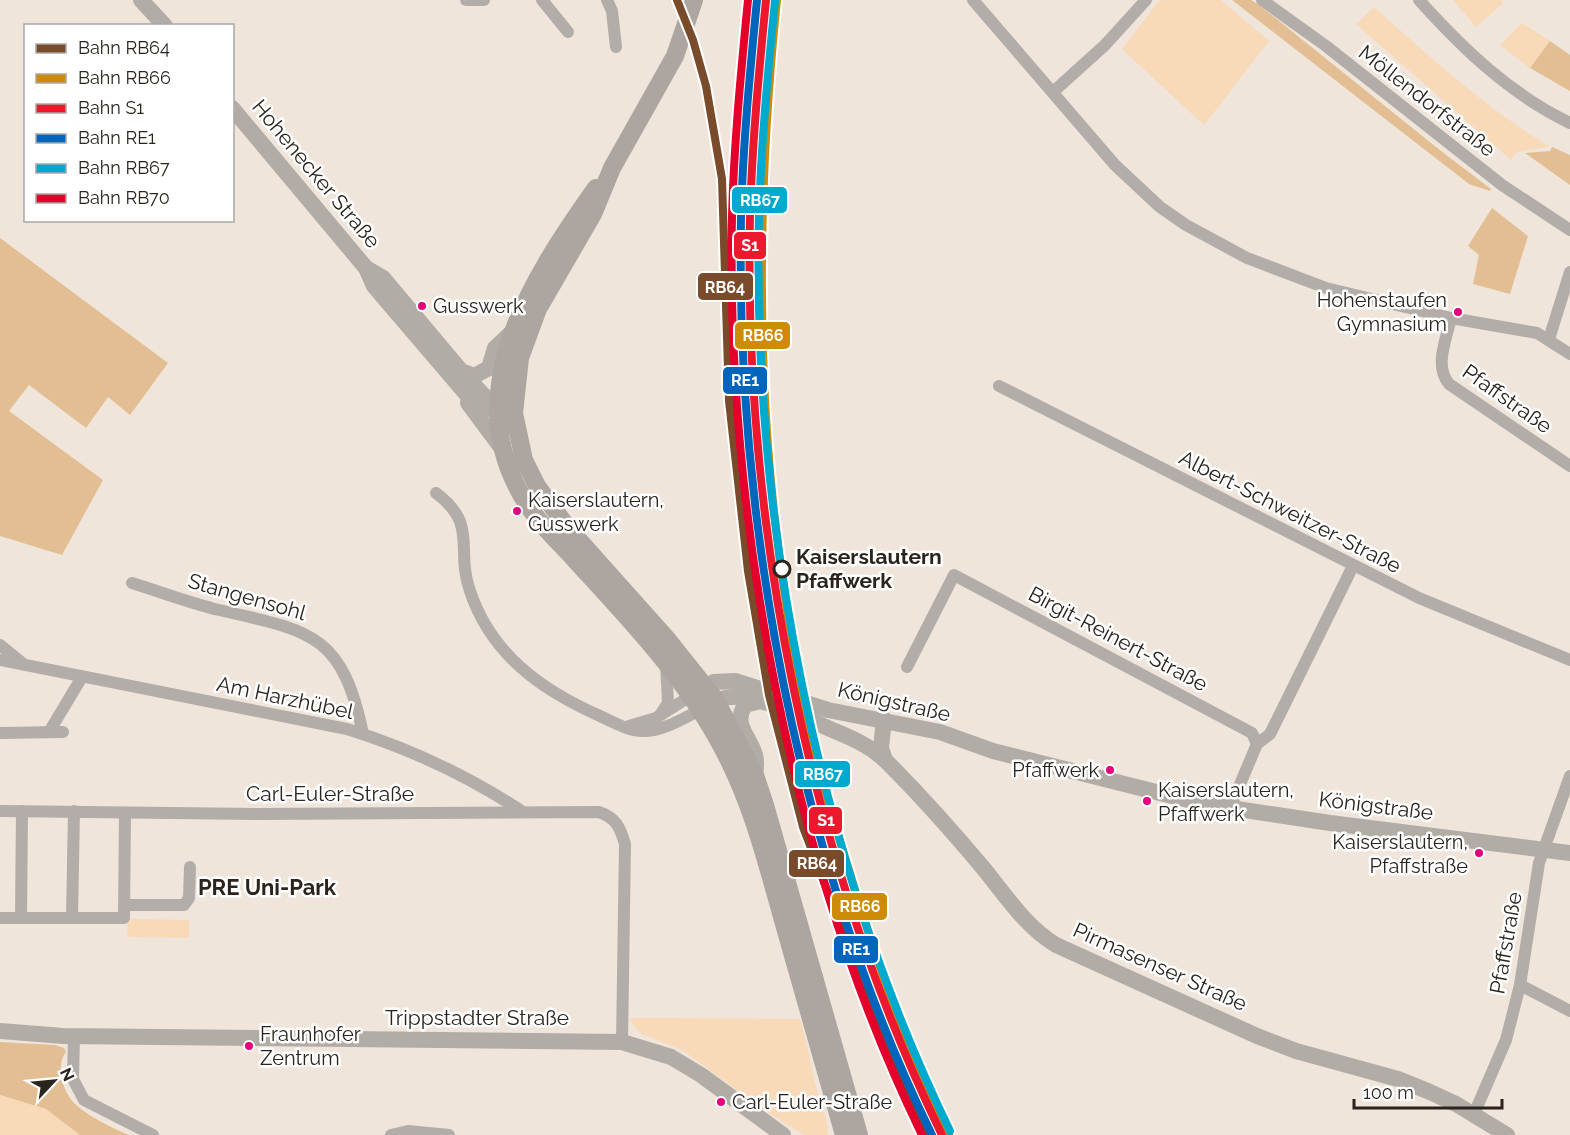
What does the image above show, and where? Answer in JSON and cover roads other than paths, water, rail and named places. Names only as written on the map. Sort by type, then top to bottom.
[{"type":"main road","points":[[141,0],[163,24]]},
{"type":"main road","points":[[694,0],[675,56],[612,168],[593,214],[551,283],[527,335],[506,412],[502,450],[521,494],[532,512],[665,662],[704,698],[752,814],[844,1135]]},
{"type":"main road","name":"Hohenecker Straße","points":[[234,110],[366,268],[374,286],[456,374],[474,403],[506,412]]},
{"type":"main road","points":[[612,168],[579,211],[537,277],[511,333],[502,369],[506,412],[518,437],[524,460],[550,506],[632,598],[704,698],[755,775],[859,1135]]},
{"type":"main road","points":[[456,374],[474,376],[489,368],[495,348],[511,333]]},
{"type":"main road","name":"Hohenecker Straße","points":[[456,374],[502,450]]},
{"type":"main road","name":"Königstraße","points":[[704,698],[714,682],[735,681],[942,743],[968,744],[1149,791],[1230,808],[1373,829],[1544,848],[1570,853]]},
{"type":"main road","name":"Königstraße","points":[[704,698],[738,696],[760,700],[842,724],[884,725]]},
{"type":"main road","points":[[755,775],[756,758],[739,723],[739,716],[745,705],[760,700]]},
{"type":"main road","name":"Pirmasenser Straße","points":[[795,711],[812,722],[856,739],[885,760],[970,853],[1029,924],[1056,945],[1257,1036],[1296,1051],[1398,1079],[1474,1114],[1507,1135]]},
{"type":"main road","points":[[884,725],[881,748],[885,760]]},
{"type":"main road","name":"Trippstadter Straße","points":[[0,1032],[74,1036],[622,1042],[671,1057],[701,1075],[783,1135]]},
{"type":"main road","points":[[827,1078],[824,1094],[834,1135]]},
{"type":"street","points":[[466,0],[484,0]]},
{"type":"street","points":[[542,0],[568,32]]},
{"type":"street","points":[[607,0],[612,11],[616,47]]},
{"type":"street","points":[[973,0],[1137,188],[1160,207],[1212,241],[1247,258],[1326,288],[1450,318],[1537,333],[1570,354]]},
{"type":"street","points":[[1053,92],[1105,45],[1146,0]]},
{"type":"street","name":"Möllendorfstraße","points":[[1262,0],[1326,46],[1502,185],[1570,230]]},
{"type":"street","points":[[1419,0],[1462,46],[1494,74],[1519,93],[1570,123]]},
{"type":"street","points":[[1549,339],[1570,272]]},
{"type":"street","name":"Pfaffstraße","points":[[1450,318],[1440,367],[1442,375],[1449,384],[1570,466]]},
{"type":"street","name":"Albert-Schweitzer-Straße","points":[[999,386],[1353,566],[1448,611],[1570,660]]},
{"type":"street","points":[[436,493],[458,513],[469,590],[489,630],[504,653],[549,691],[626,727],[644,732],[655,730],[704,698]]},
{"type":"street","points":[[1230,808],[1257,744],[1270,734],[1353,566]]},
{"type":"street","name":"Birgit-Reinert-Straße","points":[[907,667],[954,575],[1252,733],[1257,744]]},
{"type":"street","name":"Stangensohl","points":[[132,583],[201,606],[305,632],[327,649],[344,671],[356,699],[363,734]]},
{"type":"street","name":"Am Harzhübel","points":[[0,645],[23,664]]},
{"type":"street","name":"Am Harzhübel","points":[[0,660],[363,734],[399,747],[495,793],[524,813]]},
{"type":"street","points":[[656,718],[668,703],[665,662]]},
{"type":"street","points":[[48,732],[82,677]]},
{"type":"street","points":[[626,727],[656,718],[704,698]]},
{"type":"street","points":[[0,733],[63,732]]},
{"type":"street","name":"Pfaffstraße","points":[[1474,1114],[1506,1040],[1520,985],[1544,848],[1570,776]]},
{"type":"street","name":"Carl-Euler-Straße","points":[[0,811],[599,812],[609,816],[621,829],[625,844],[622,1042]]},
{"type":"street","points":[[21,918],[22,811]]},
{"type":"street","points":[[72,918],[74,811]]},
{"type":"street","points":[[0,918],[124,918],[125,813]]},
{"type":"street","points":[[124,905],[184,905],[189,897],[190,867]]},
{"type":"street","points":[[1520,985],[1570,1011]]},
{"type":"street","points":[[74,1036],[73,1079],[84,1100],[153,1135]]},
{"type":"street","points":[[391,1135],[408,1131],[449,1135]]},
{"type":"rail line","name":"RB64","points":[[677,0],[693,40],[706,86],[722,179],[729,401],[748,571],[769,695],[803,827],[878,1024],[926,1135]]},
{"type":"rail line","name":"RB70","points":[[748,0],[733,189],[733,331],[741,448],[755,567],[775,686],[802,804],[836,919],[876,1030],[922,1135]]},
{"type":"rail line","name":"RE1","points":[[757,0],[742,189],[742,331],[749,449],[763,568],[784,686],[811,804],[845,918],[885,1029],[932,1135]]},
{"type":"rail line","name":"S1","points":[[766,0],[751,189],[751,332],[758,449],[772,568],[793,686],[821,803],[854,918],[895,1029],[942,1135]]},
{"type":"rail line","name":"RB66","points":[[777,0],[769,94],[762,279],[769,462],[779,554],[811,738],[833,819],[869,936],[893,1003],[949,1135]]},
{"type":"rail line","name":"RB67","points":[[775,1],[760,189],[760,331],[767,449],[781,567],[802,685],[829,801],[863,915],[903,1025],[950,1131]]},
{"type":"place","name":"Gusswerk","points":[[422,306]]},
{"type":"place","name":"Hohenstaufen Gymnasium","points":[[1458,312]]},
{"type":"place","name":"Kaiserslautern, Gusswerk","points":[[517,511]]},
{"type":"place","name":"Kaiserslautern Pfaffwerk","points":[[782,569]]},
{"type":"place","name":"Pfaffwerk","points":[[1110,770]]},
{"type":"place","name":"Kaiserslautern, Pfaffwerk","points":[[1147,801]]},
{"type":"place","name":"Kaiserslautern, Pfaffstraße","points":[[1479,853]]},
{"type":"place","name":"Fraunhofer Zentrum","points":[[249,1046]]},
{"type":"place","name":"Carl-Euler-Straße","points":[[721,1102]]},
{"type":"district","name":"PRE Uni-Park","points":[[267,887]]}]
